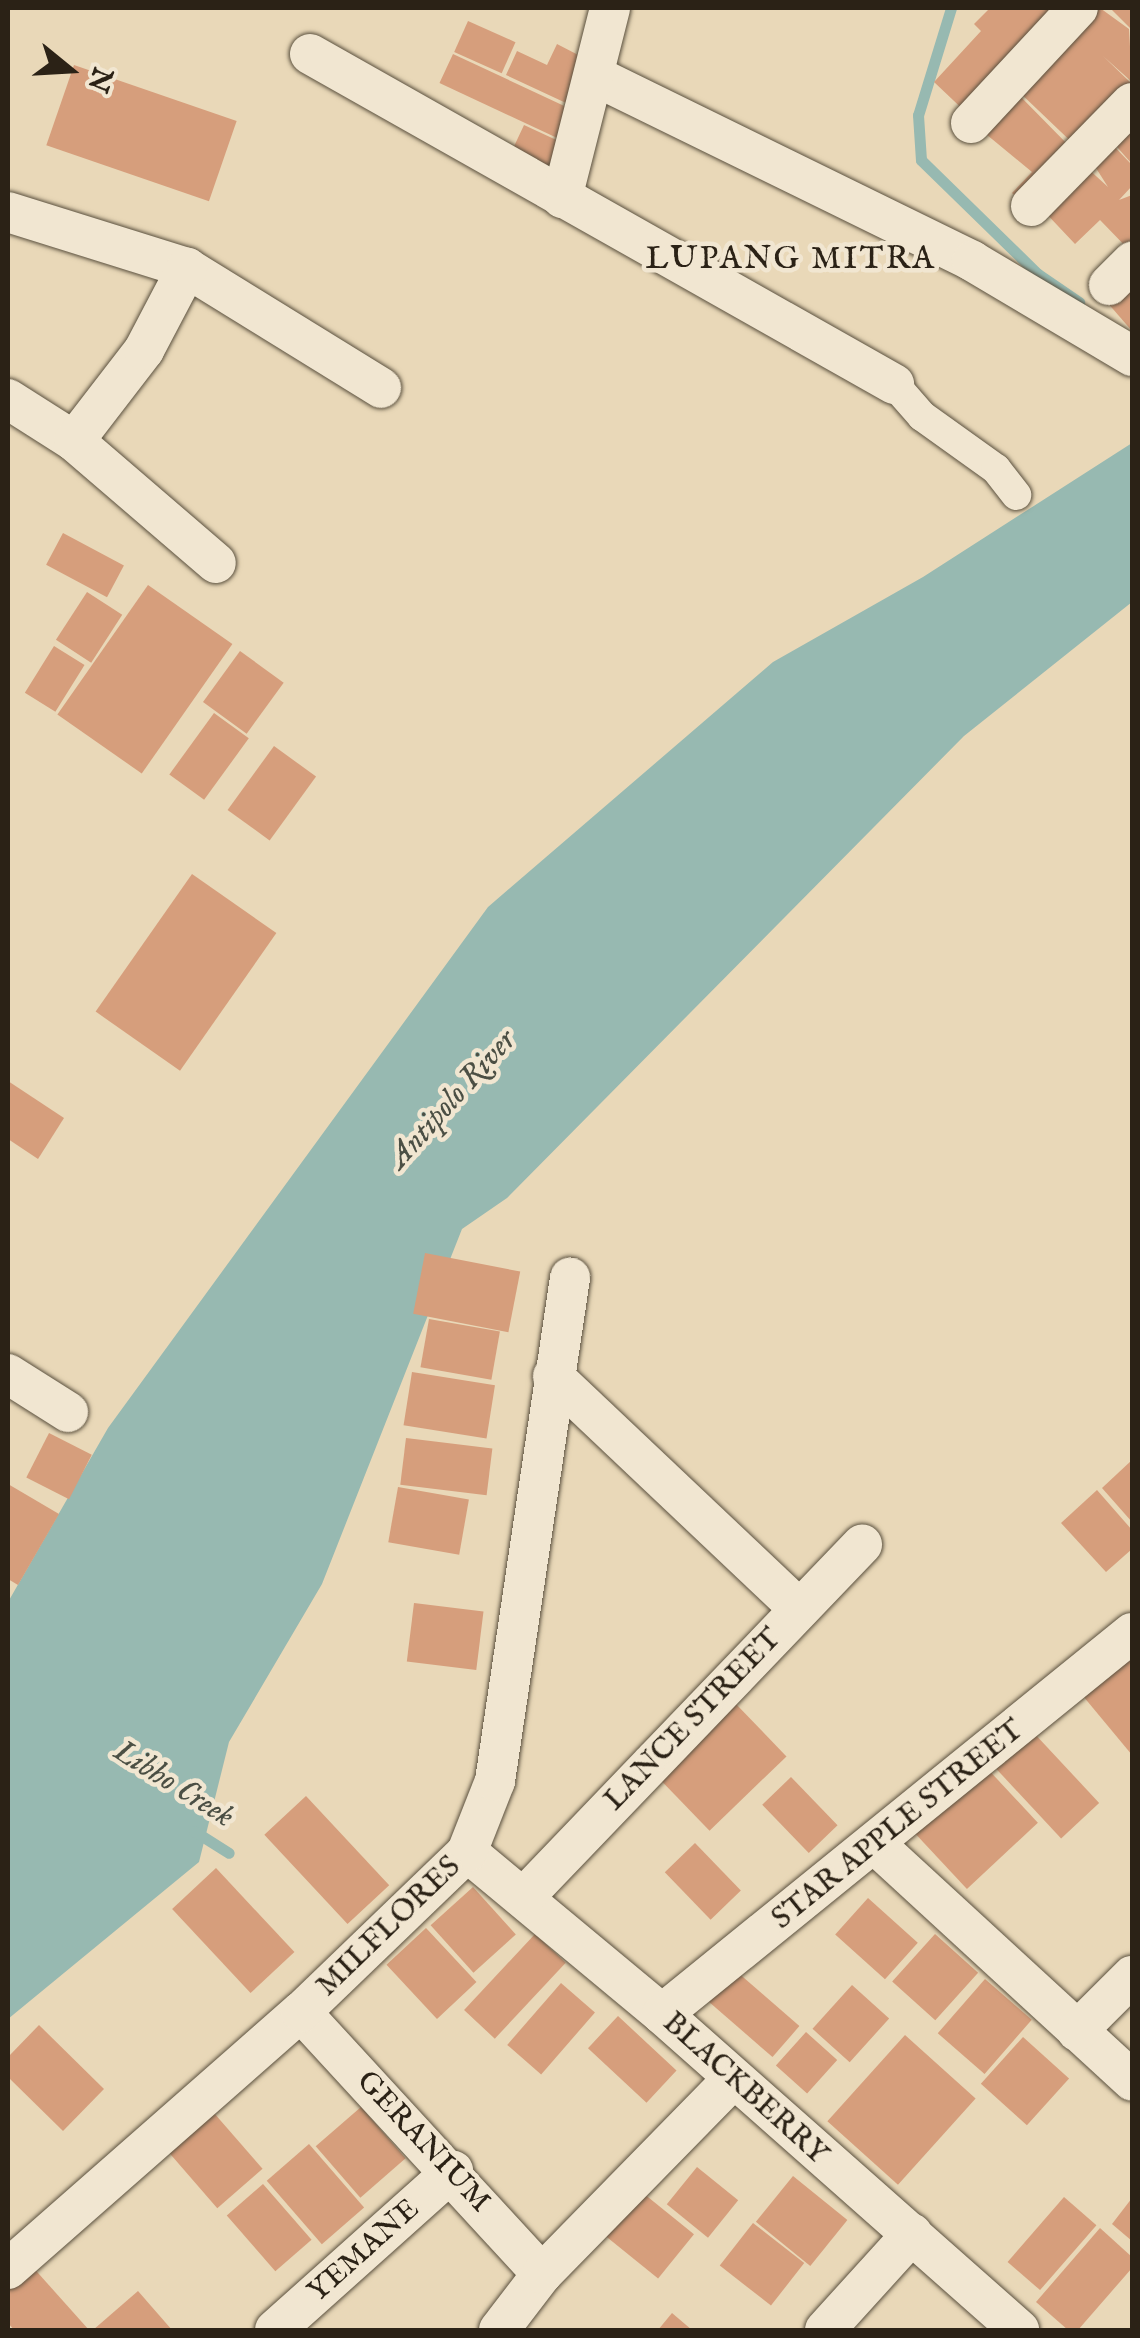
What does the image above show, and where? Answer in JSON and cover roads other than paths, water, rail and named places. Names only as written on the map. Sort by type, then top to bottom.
[{"type":"street","points":[[562,198],[610,8]]},
{"type":"street","points":[[970,122],[1078,8]]},
{"type":"street","points":[[310,54],[894,384],[922,416],[996,469],[1016,495]]},
{"type":"street","points":[[595,76],[972,261],[1132,356]]},
{"type":"street","points":[[1031,206],[1132,103]]},
{"type":"street","points":[[8,212],[187,268],[380,388]]},
{"type":"street","points":[[74,441],[144,350],[187,268]]},
{"type":"street","points":[[8,399],[74,441],[216,563]]},
{"type":"street","name":"MILFLORES","points":[[8,2268],[301,2012],[467,1852],[495,1782],[570,1278]]},
{"type":"street","points":[[8,1374],[68,1412]]},
{"type":"street","points":[[553,1376],[799,1609]]},
{"type":"street","name":"LANCE STREET","points":[[525,1896],[862,1546]]},
{"type":"street","name":"STAR APPLE STREET","points":[[662,2014],[876,1846],[1132,1632]]},
{"type":"street","points":[[876,1846],[1132,2080]]},
{"type":"street","name":"BLACKBERRY","points":[[467,1852],[525,1896],[662,2014],[732,2080],[1019,2330]]},
{"type":"street","points":[[1077,2032],[1132,1976]]},
{"type":"street","name":"GERANIUM","points":[[301,2012],[453,2171],[542,2274]]},
{"type":"street","points":[[500,2330],[542,2274],[732,2080]]},
{"type":"street","name":"YEMANE","points":[[276,2330],[453,2171]]},
{"type":"street","points":[[826,2330],[912,2234]]},
{"type":"water","name":"Antipolo River","points":[[1132,443],[1132,602],[964,736],[507,1198],[462,1229],[322,1584],[229,1742],[199,1862],[8,2019],[8,1602],[108,1428],[488,907],[773,662],[923,577]]},
{"type":"waterway","points":[[951,8],[918,115],[921,160],[1038,274],[1079,302]]},
{"type":"waterway","name":"Libho Creek","points":[[194,1831],[229,1853]]},
{"type":"district","name":"LUPANG MITRA","points":[[791,260]]}]
